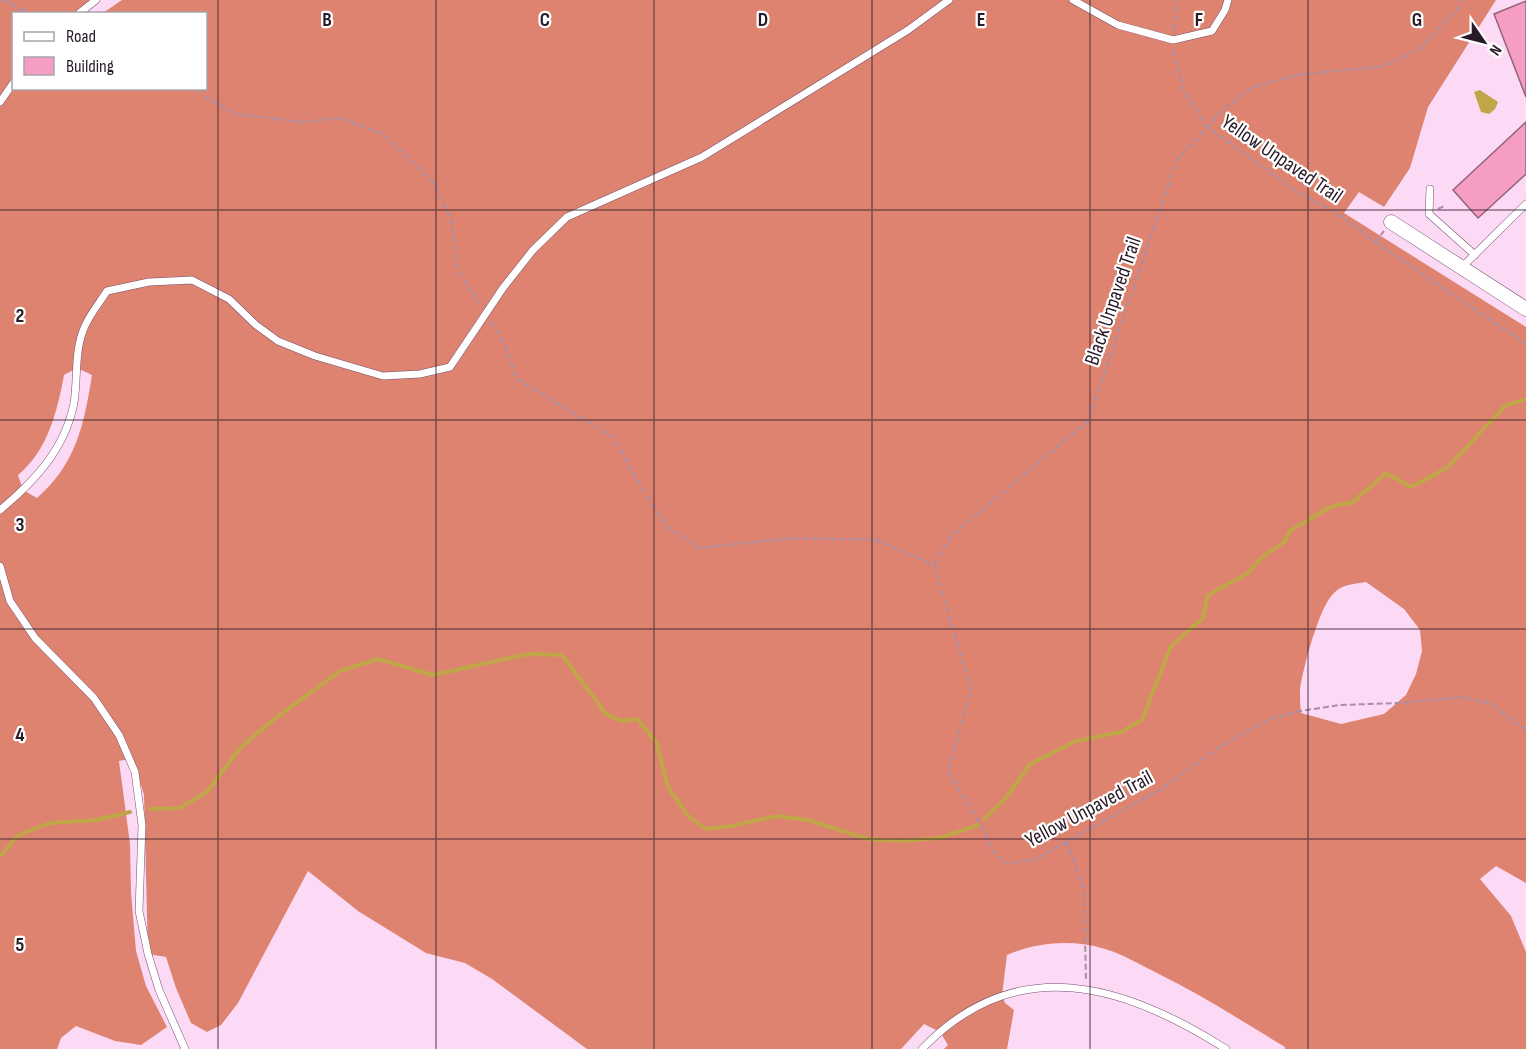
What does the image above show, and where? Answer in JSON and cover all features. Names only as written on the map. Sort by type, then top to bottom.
[{"type":"street","points":[[1391,222],[1526,309]]},
{"type":"lane","points":[[81,12],[96,0]]},
{"type":"lane","points":[[0,510],[48,464],[64,433],[74,403],[80,341],[85,325],[107,291],[149,282],[192,280],[229,299],[256,325],[278,341],[315,356],[384,376],[420,374],[450,367],[503,288],[533,250],[567,217],[702,157],[908,30],[949,0]]},
{"type":"lane","points":[[1073,0],[1118,25],[1173,40],[1212,31],[1225,10],[1228,0]]},
{"type":"lane","points":[[0,102],[12,85]]},
{"type":"lane","points":[[1430,189],[1428,214],[1475,255]]},
{"type":"lane","points":[[1462,268],[1526,204]]},
{"type":"lane","points":[[0,566],[10,601],[35,638],[94,699],[119,735],[135,772],[142,825],[139,911],[148,954],[159,990],[185,1049]]},
{"type":"lane","points":[[922,1049],[958,1017],[1002,995],[1031,988],[1076,987],[1123,998],[1147,1007],[1226,1049]]},
{"type":"path","points":[[3,0],[27,12]]},
{"type":"path","points":[[1178,0],[1173,54],[1183,88],[1207,127]]},
{"type":"path","name":"Yellow Unpaved Trail","points":[[1461,0],[1459,7],[1420,49],[1385,66],[1296,75],[1251,88],[1222,111],[1207,127],[1293,189],[1344,218],[1375,242],[1526,344]]},
{"type":"path","points":[[201,90],[206,98],[236,114],[303,122],[340,118],[383,134],[433,182],[451,219],[458,271],[504,343],[517,379],[614,436],[646,495],[668,528],[699,549],[793,538],[876,540],[934,565]]},
{"type":"path","name":"Black Unpaved Trail","points":[[934,565],[951,536],[1088,422],[1177,160],[1207,127]]},
{"type":"path","name":"Yellow Unpaved Trail","points":[[934,565],[971,689],[948,772],[984,830],[991,850],[1007,864],[1036,859],[1161,789],[1221,746],[1273,718],[1300,711],[1348,705],[1462,697],[1492,705],[1526,729]]},
{"type":"path","points":[[1066,842],[1084,889],[1086,989]]},
{"type":"shaded area","points":[[0,0],[96,0],[81,12],[12,12],[12,90],[207,90],[207,12],[104,12],[122,0],[1496,0],[1428,107],[1410,168],[1384,207],[1359,192],[1344,213],[1526,327],[1526,883],[1496,866],[1480,879],[1511,916],[1526,952],[1526,1049],[1285,1049],[1205,999],[1130,959],[1093,946],[1055,943],[1030,947],[1007,955],[1002,995],[1005,1003],[1014,1010],[1007,1049],[944,1049],[948,1045],[940,1032],[924,1024],[901,1049],[587,1049],[492,979],[465,963],[426,953],[358,911],[308,871],[238,1003],[221,1025],[207,1032],[191,1023],[166,957],[148,954],[144,795],[133,758],[119,761],[130,844],[136,951],[146,986],[167,1027],[141,1045],[115,1041],[76,1026],[61,1038],[57,1049],[0,1049]],"holes":[[[77,368],[92,375],[86,411],[76,442],[61,471],[37,498],[23,490],[18,475],[37,454],[50,430],[64,375]],[[1366,582],[1404,609],[1420,630],[1422,651],[1416,674],[1406,695],[1384,714],[1341,724],[1301,713],[1300,689],[1308,653],[1323,610],[1335,592],[1342,587]]]},
{"type":"shaded area","points":[[1480,90],[1498,102],[1489,114],[1481,112],[1474,92]]},
{"type":"building","points":[[1526,1],[1526,97],[1494,14]]},
{"type":"building","points":[[1526,122],[1526,174],[1478,218],[1453,190]]},
{"type":"waterway","points":[[984,819],[1006,798],[1030,764],[1076,741],[1121,732],[1142,720],[1171,646],[1203,618],[1208,595],[1248,573],[1260,559],[1285,541],[1290,531],[1330,507],[1353,502],[1386,473],[1411,487],[1447,468],[1505,406],[1526,399]]},
{"type":"waterway","points":[[150,809],[180,808],[207,792],[239,749],[273,720],[340,671],[378,659],[433,675],[528,654],[562,655],[606,714],[622,721],[637,719],[656,742],[668,787],[688,816],[706,829],[777,816],[808,820],[868,839],[900,841],[940,838],[978,825]]},
{"type":"waterway","points":[[0,856],[19,835],[50,823],[97,820],[130,812]]}]
